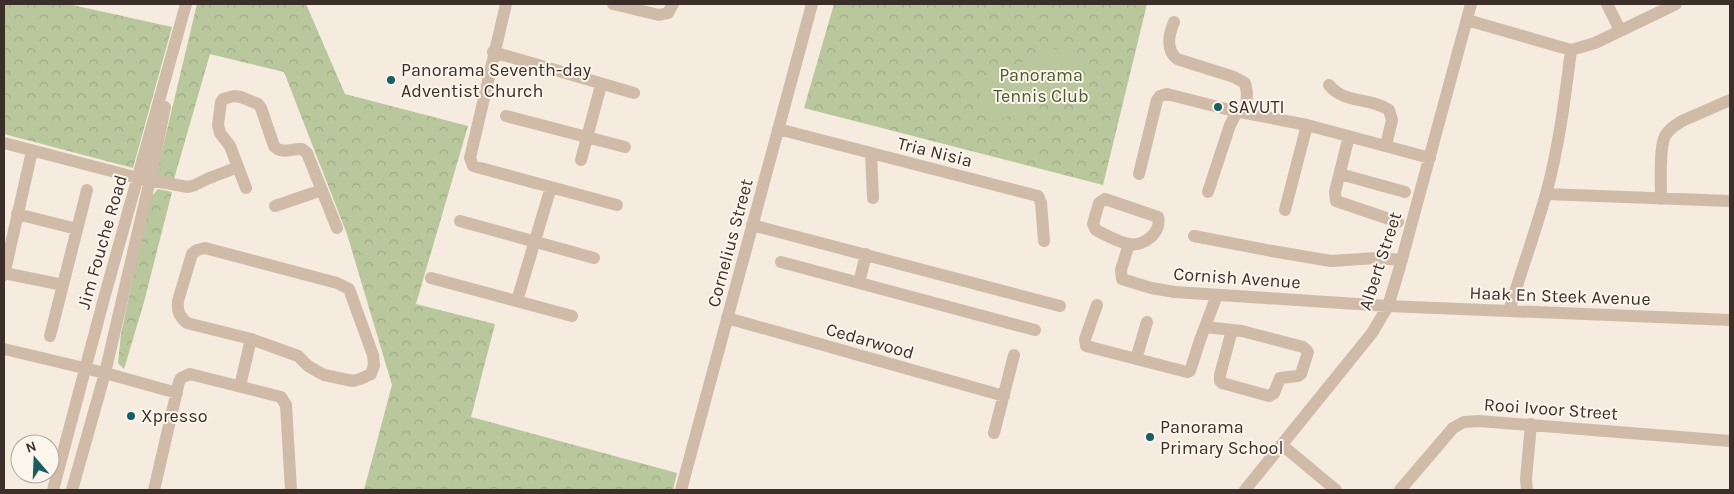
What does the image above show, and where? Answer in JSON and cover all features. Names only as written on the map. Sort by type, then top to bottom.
[{"type":"street","name":"Jim Fouche Road","points":[[72,490],[105,373],[144,179],[186,4]]},
{"type":"street","points":[[506,4],[493,52],[470,158],[473,166],[616,205]]},
{"type":"street","points":[[613,4],[659,15],[668,12],[673,4]]},
{"type":"street","name":"Cornelius Street","points":[[681,490],[811,4]]},
{"type":"street","name":"Albert Street","points":[[1245,490],[1372,333],[1388,306],[1471,4]]},
{"type":"street","points":[[1606,4],[1620,30]]},
{"type":"street","points":[[1466,20],[1571,50],[1595,43],[1676,4]]},
{"type":"street","points":[[1174,22],[1169,39],[1174,57],[1234,77],[1245,83],[1247,89],[1238,112],[1230,125],[1208,192]]},
{"type":"street","points":[[1509,311],[1546,194],[1558,141],[1571,50]]},
{"type":"street","points":[[493,52],[634,93]]},
{"type":"street","points":[[581,160],[602,85]]},
{"type":"street","points":[[1329,85],[1339,94],[1379,105],[1389,110],[1392,120],[1386,145]]},
{"type":"street","points":[[1138,174],[1157,100],[1160,96],[1167,94],[1238,112],[1307,125],[1430,158]]},
{"type":"street","points":[[246,188],[230,146],[220,133],[218,125],[221,102],[223,99],[234,96],[258,104],[277,150],[302,149],[307,153],[337,228]]},
{"type":"street","points":[[1661,199],[1662,146],[1666,134],[1682,121],[1730,100]]},
{"type":"street","points":[[506,116],[625,147]]},
{"type":"street","points":[[1285,210],[1307,125]]},
{"type":"street","name":"Tria Nisia","points":[[778,129],[1038,196],[1041,203],[1044,242]]},
{"type":"street","points":[[1349,136],[1335,195],[1336,201],[1398,222]]},
{"type":"street","points":[[4,143],[144,179],[192,186],[238,167]]},
{"type":"street","points":[[32,151],[4,274],[63,285]]},
{"type":"street","points":[[871,154],[873,198]]},
{"type":"street","points":[[1340,174],[1405,192]]},
{"type":"street","name":"Jim Fouche Road","points":[[53,490],[103,302],[144,179]]},
{"type":"street","points":[[518,301],[551,188]]},
{"type":"street","points":[[50,336],[87,190]]},
{"type":"street","points":[[275,206],[322,190]]},
{"type":"street","points":[[1546,194],[1730,202]]},
{"type":"street","points":[[1106,199],[1159,217],[1153,236],[1141,242],[1130,244],[1094,228],[1093,224],[1101,201],[1106,199]]},
{"type":"street","points":[[17,214],[77,229]]},
{"type":"street","points":[[460,221],[594,258]]},
{"type":"street","points":[[752,225],[1060,306]]},
{"type":"street","points":[[1194,236],[1331,261],[1376,258],[1402,260]]},
{"type":"street","name":"Cornish Avenue","points":[[1130,244],[1121,270],[1121,277],[1124,280],[1159,289],[1217,295],[1388,306]]},
{"type":"street","points":[[205,248],[215,250],[337,283],[349,289],[373,355],[373,370],[366,377],[353,381],[324,375],[308,366],[298,356],[251,339],[196,326],[180,317],[177,309],[178,301],[192,254],[197,250],[205,248]]},
{"type":"street","points":[[859,283],[866,254]]},
{"type":"street","points":[[781,262],[1035,330]]},
{"type":"street","points":[[431,278],[572,316]]},
{"type":"street","points":[[1097,306],[1085,339],[1086,346],[1189,372],[1217,295]]},
{"type":"street","name":"Haak En Steek Avenue","points":[[1388,306],[1730,320]]},
{"type":"street","name":"Cedarwood","points":[[728,318],[1004,396]]},
{"type":"street","points":[[1136,359],[1147,322]]},
{"type":"street","points":[[1205,327],[1242,331],[1303,347],[1308,352],[1302,374],[1280,378],[1274,393],[1269,396],[1222,383],[1219,378],[1232,330]]},
{"type":"street","points":[[240,386],[251,339]]},
{"type":"street","points":[[4,349],[86,368],[177,393]]},
{"type":"street","points":[[994,433],[1014,355]]},
{"type":"street","points":[[154,490],[181,378],[185,375],[196,374],[277,395],[284,401],[290,490]]},
{"type":"street","name":"Rooi Ivoor Street","points":[[1400,490],[1453,428],[1458,424],[1468,421],[1531,424],[1730,441]]},
{"type":"street","points":[[1527,490],[1526,479],[1531,424]]},
{"type":"street","points":[[1282,446],[1336,490]]},
{"type":"green space","points":[[4,4],[68,4],[172,27],[133,168],[4,134]]},
{"type":"green space","points":[[197,4],[306,4],[345,94],[468,126],[416,304],[495,324],[471,417],[677,473],[673,490],[364,490],[392,385],[347,234],[284,72],[210,54],[174,179],[156,176]]},
{"type":"green space","name":"Panorama Tennis Club","points":[[834,4],[1147,4],[1103,185],[804,108]]},
{"type":"green space","points":[[1069,44],[1085,88],[990,123],[975,79]]},
{"type":"green space","points":[[158,189],[172,192],[144,302],[124,369],[118,363],[121,334],[150,198]]},
{"type":"place","name":"Panorama Seventh-day Adventist Church","points":[[391,80]]},
{"type":"place","name":"SAVUTI","points":[[1218,107]]},
{"type":"place","name":"Xpresso","points":[[131,416]]},
{"type":"place","name":"Panorama Primary School","points":[[1150,437]]}]
